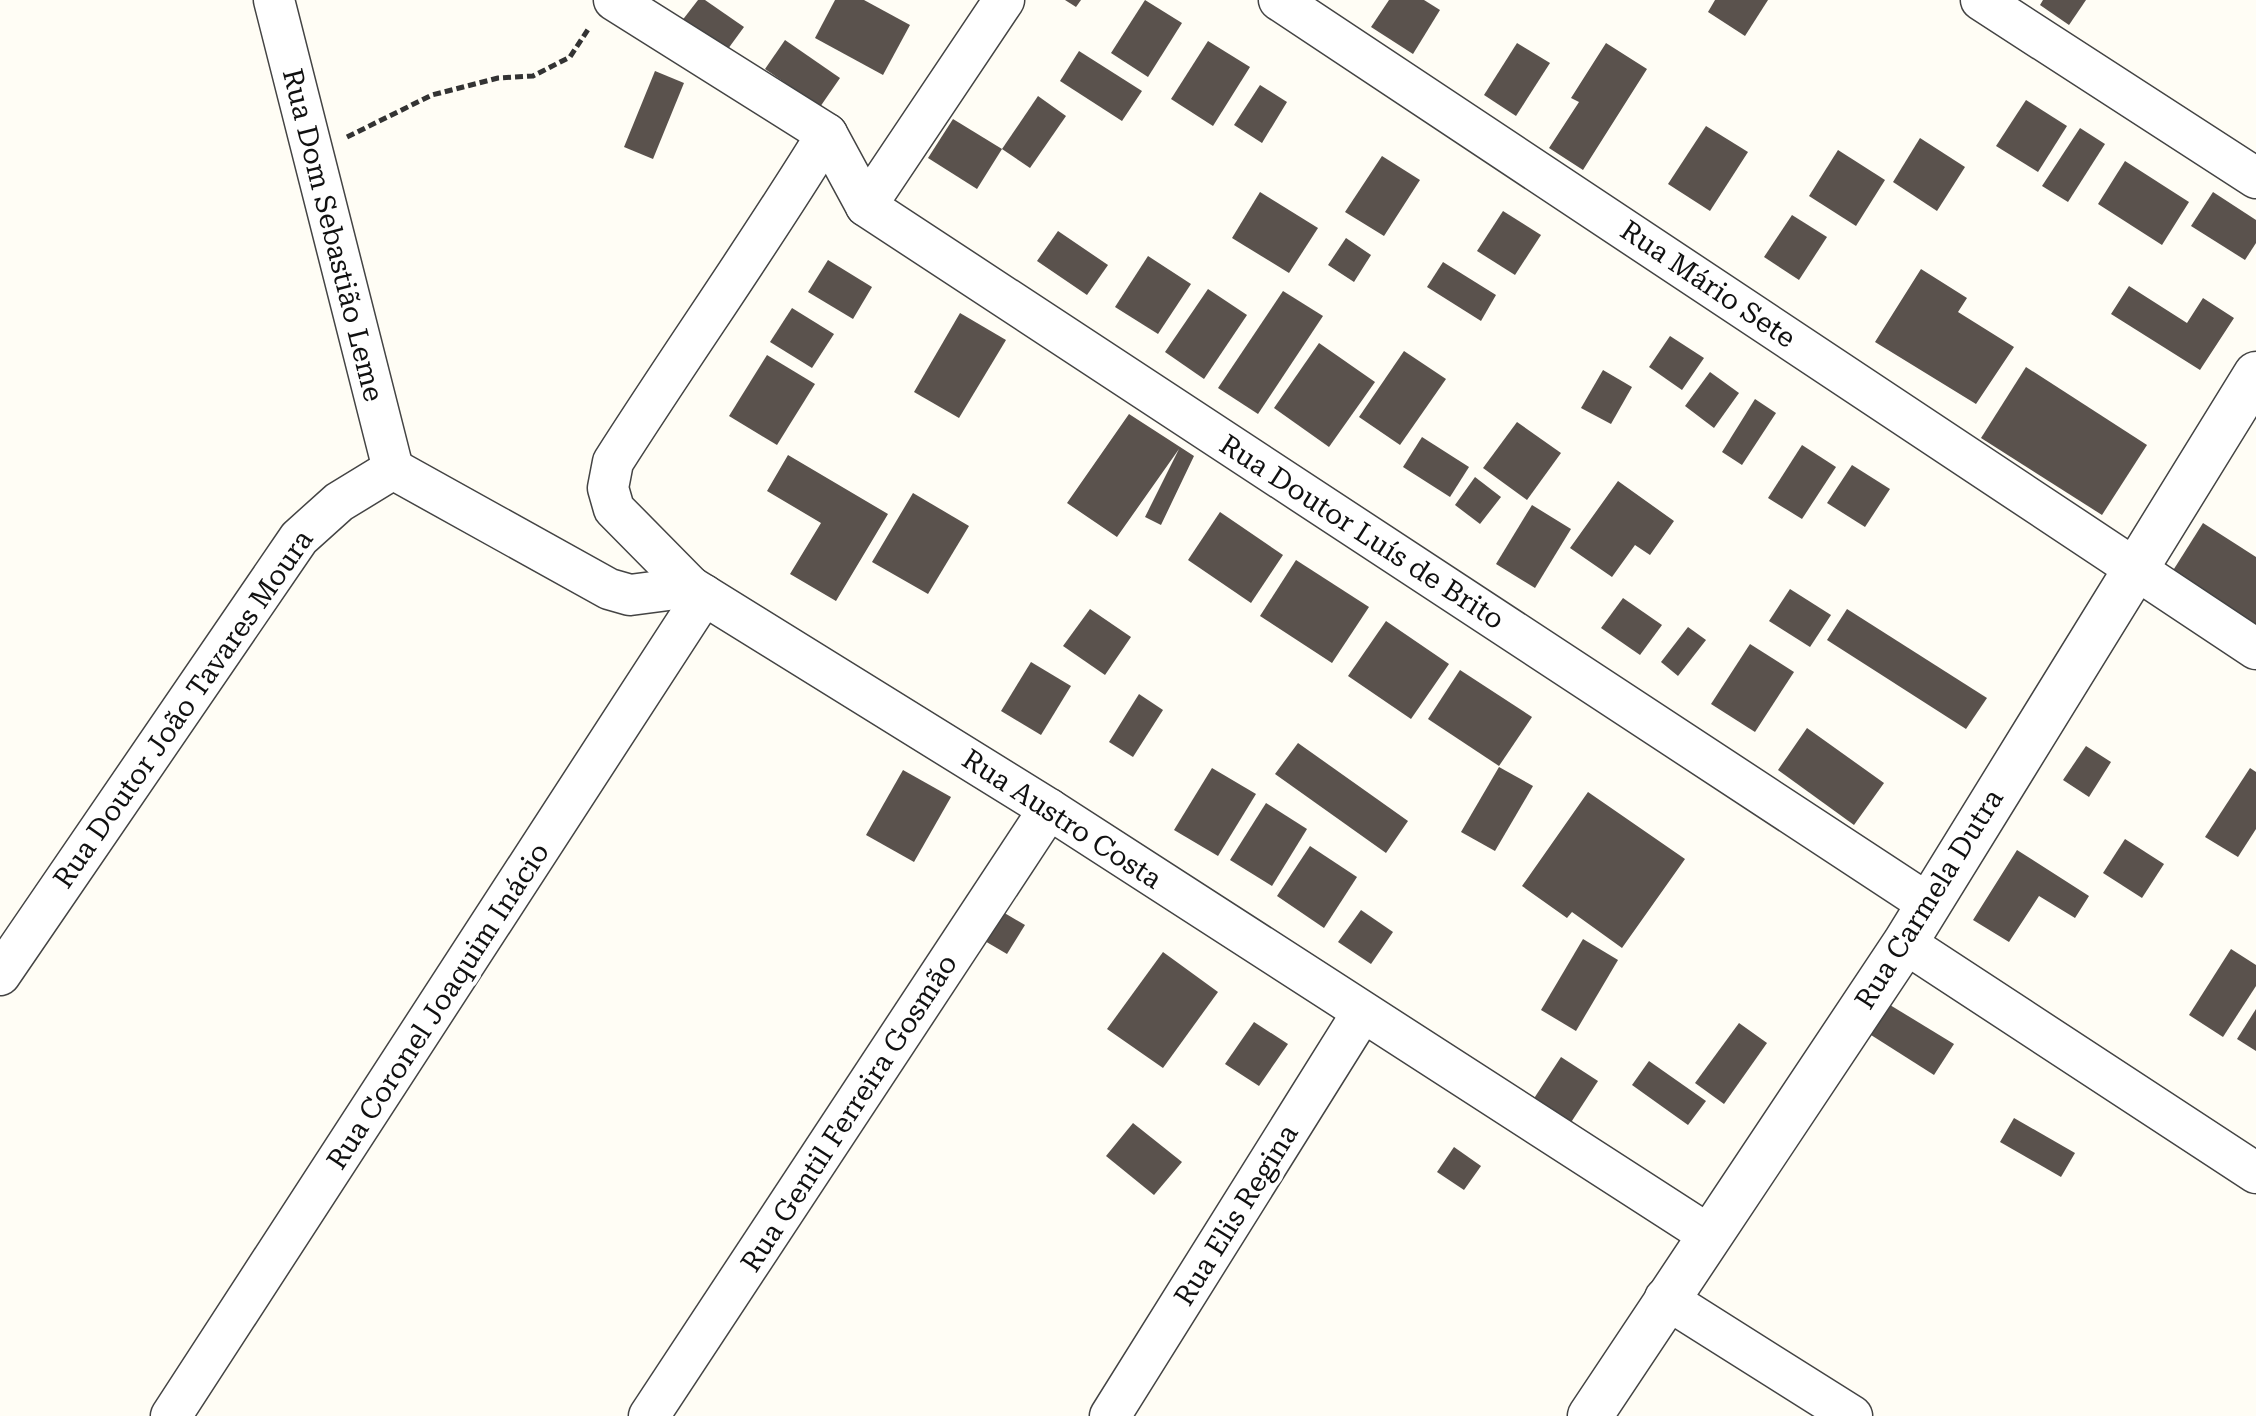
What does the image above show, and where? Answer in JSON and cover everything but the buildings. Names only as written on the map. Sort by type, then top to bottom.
[{"type":"street","name":"Rua Dom Sebastião Leme","points":[[274,0],[393,469]]},
{"type":"street","points":[[866,206],[1004,0]]},
{"type":"street","name":"Rua Mário Sete","points":[[1279,0],[2256,649]]},
{"type":"street","points":[[1981,0],[2256,178]]},
{"type":"street","points":[[603,11],[827,134]]},
{"type":"street","name":"Rua Doutor Luís de Brito","points":[[827,134],[866,206],[1927,903]]},
{"type":"street","name":"Rua Austro Costa","points":[[827,134],[774,220],[688,344],[613,462],[608,475],[614,509],[697,591],[1049,809],[1709,1235]]},
{"type":"street","name":"Rua Carmela Dutra","points":[[1590,1416],[1665,1298],[1905,943],[2256,374]]},
{"type":"street","points":[[393,469],[609,589],[630,595],[697,591]]},
{"type":"street","name":"Rua Doutor João Tavares Moura","points":[[0,975],[299,538],[339,502],[393,469]]},
{"type":"street","name":"Rua Coronel Joaquim Inácio","points":[[171,1416],[697,591]]},
{"type":"street","name":"Rua Gentil Ferreira Gosmão","points":[[649,1416],[1049,809]]},
{"type":"street","points":[[1905,943],[2256,1173]]},
{"type":"street","name":"Rua Elis Regina","points":[[1110,1416],[1362,1013]]},
{"type":"street","points":[[1665,1298],[1852,1416]]},
{"type":"path","points":[[314,153],[432,95],[498,78],[533,76],[570,57],[603,11]]}]
